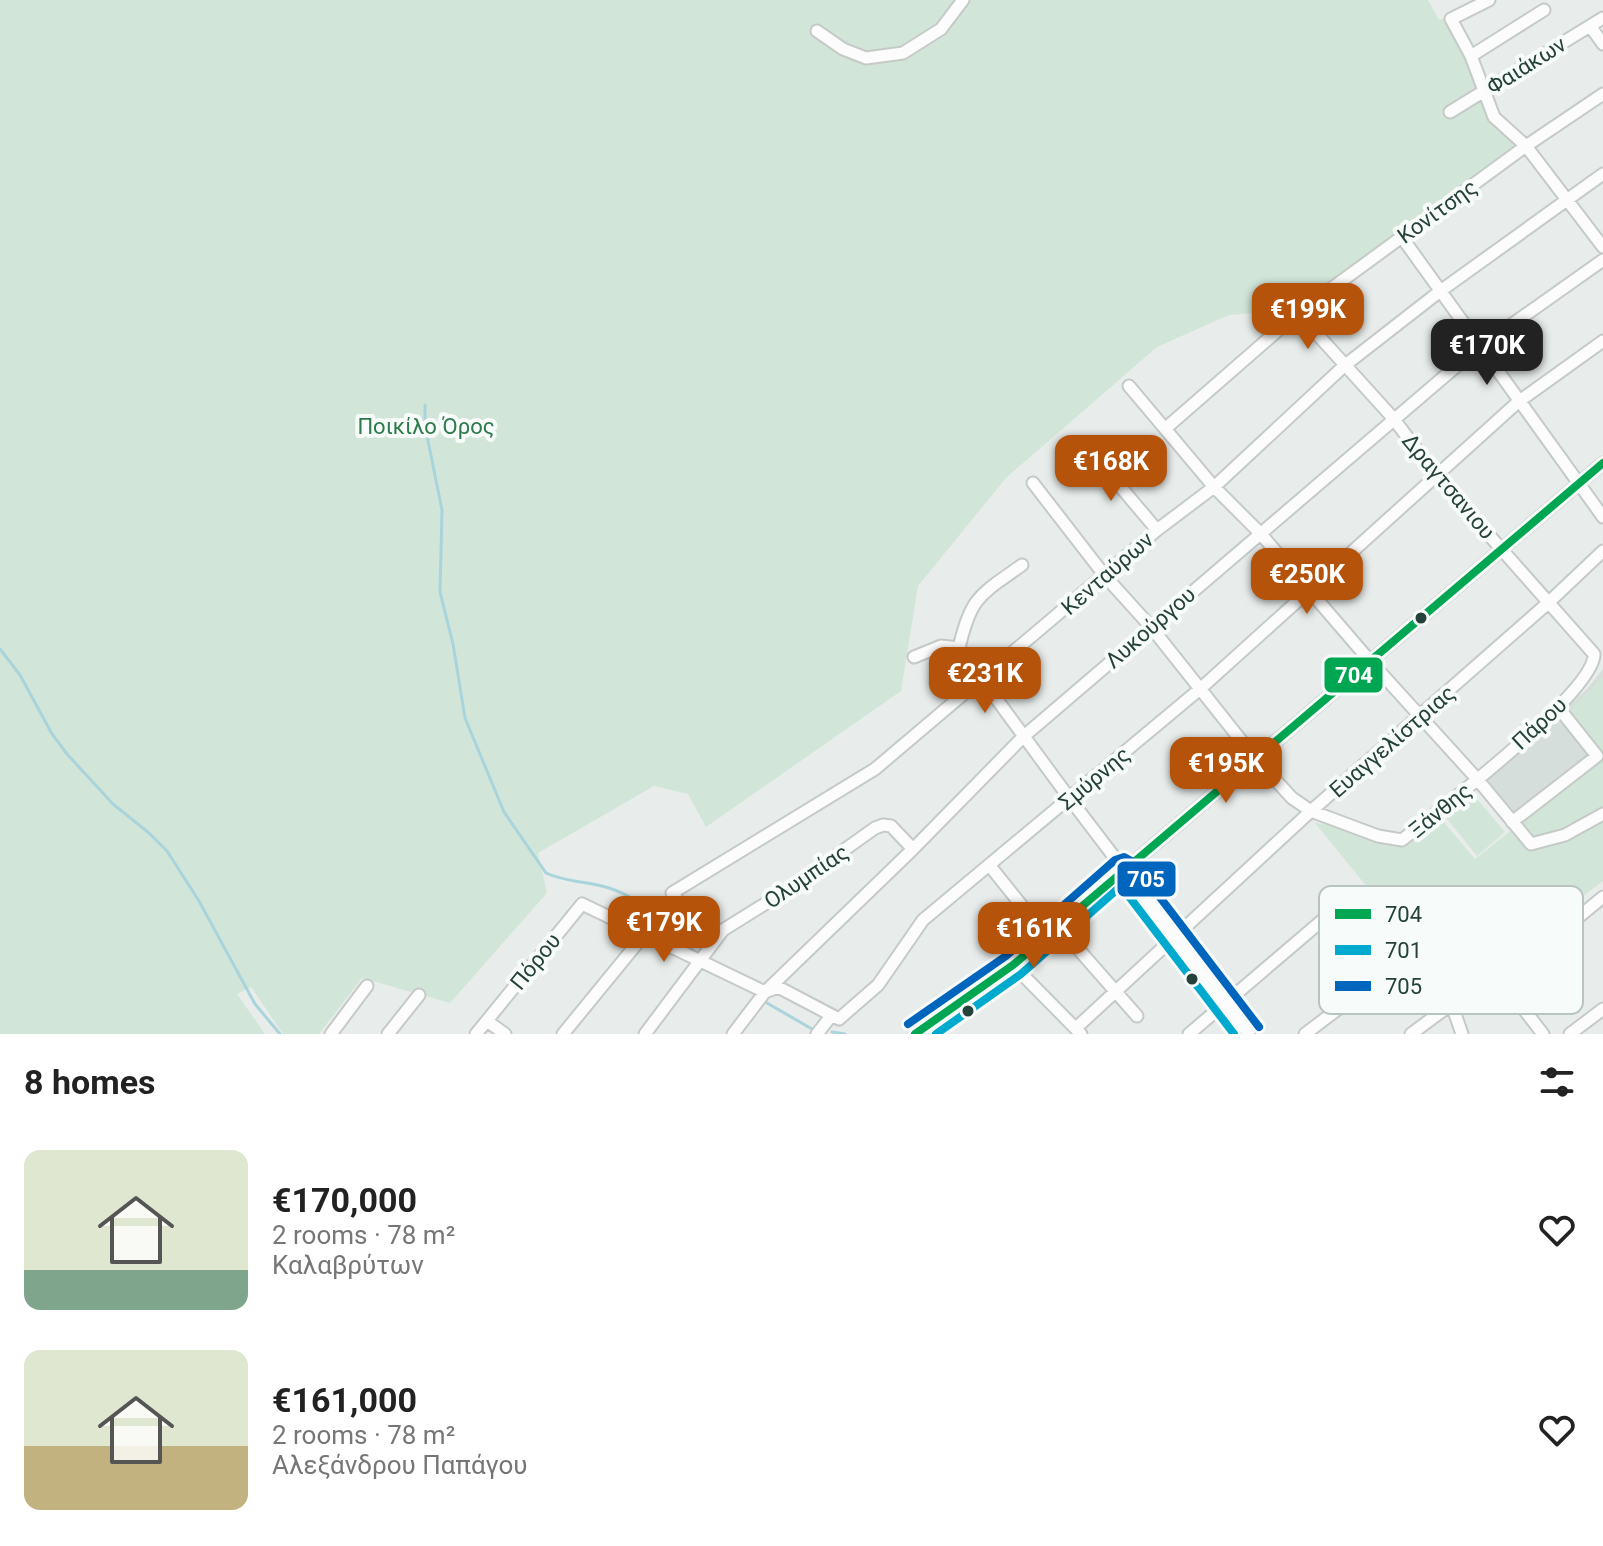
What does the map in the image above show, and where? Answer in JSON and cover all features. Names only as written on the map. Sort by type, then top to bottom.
[{"type":"street","points":[[817,31],[843,49],[866,58],[903,53],[941,29],[963,0]]},
{"type":"street","points":[[1489,0],[1451,19],[1471,56],[1494,117],[1526,146],[1603,247]]},
{"type":"street","points":[[1471,56],[1544,10]]},
{"type":"street","name":"Φαιάκων","points":[[1450,112],[1603,18]]},
{"type":"street","points":[[1590,26],[1603,44]]},
{"type":"street","name":"Κονίτσης","points":[[1166,428],[1298,313],[1526,146],[1603,94]]},
{"type":"street","name":"Κενταύρων","points":[[713,943],[672,893],[875,769],[1157,530],[1214,487],[1344,366],[1439,292],[1603,174]]},
{"type":"street","points":[[1401,236],[1603,517]]},
{"type":"street","name":"Λυκούργου","points":[[733,1034],[765,992],[1023,737],[1393,418],[1481,346],[1603,260]]},
{"type":"street","name":"Δραγτσανιου","points":[[1298,313],[1393,418],[1436,475],[1591,649],[1594,662]]},
{"type":"street","name":"Σμύρνης","points":[[817,1034],[831,1016],[839,1019],[878,985],[923,920],[1200,689],[1518,402],[1603,341]]},
{"type":"street","points":[[1129,386],[1214,487],[1260,533],[1531,844],[1565,835],[1603,814]]},
{"type":"street","points":[[1092,453],[1157,530]]},
{"type":"street","points":[[915,1034],[1013,965],[1603,463]]},
{"type":"street","points":[[1033,483],[1255,758],[1292,798],[1311,811]]},
{"type":"street","name":"Ευαγγελίστριας","points":[[1078,1031],[1115,991],[1174,936],[1603,551]]},
{"type":"street","points":[[1022,565],[982,593],[967,614],[959,648],[1249,1034]]},
{"type":"street","points":[[914,657],[941,646],[959,648]]},
{"type":"street","name":"Πάρου","points":[[1478,780],[1558,707],[1579,685],[1594,662]]},
{"type":"street","points":[[1512,822],[1597,756],[1558,707]]},
{"type":"street","name":"Ξάνθης","points":[[1311,811],[1378,836],[1402,840],[1478,780]]},
{"type":"street","name":"Ολυμπίας","points":[[645,1034],[727,927],[792,887],[875,828],[891,826],[913,849]]},
{"type":"street","points":[[990,866],[1046,936]]},
{"type":"street","points":[[1583,913],[1603,897]]},
{"type":"street","name":"Πόρου","points":[[476,1034],[582,904],[644,935]]},
{"type":"street","points":[[1189,1034],[1319,923]]},
{"type":"street","points":[[1058,926],[1137,1016]]},
{"type":"street","points":[[563,1034],[644,935],[765,992],[778,987],[831,1016]]},
{"type":"street","points":[[1013,965],[1078,1031]]},
{"type":"street","points":[[331,1034],[367,986]]},
{"type":"street","points":[[388,1034],[419,995]]},
{"type":"street","points":[[1570,1034],[1603,1009]]},
{"type":"street","points":[[1305,1034],[1331,1014]]},
{"type":"street","points":[[1411,1034],[1439,1014]]},
{"type":"street","points":[[1455,1014],[1462,1034]]},
{"type":"street","points":[[1528,1014],[1543,1034]]},
{"type":"street","points":[[487,1021],[505,1034]]},
{"type":"shaded area","points":[[1603,669],[1603,753],[1516,819],[1482,778],[1560,714]]},
{"type":"green space","name":"Ποικίλο Όρος","points":[[0,0],[1428,0],[1439,20],[1448,17],[1468,58],[1491,120],[1520,146],[1295,310],[1229,315],[1157,347],[1006,478],[918,586],[901,691],[706,827],[688,794],[654,786],[538,853],[547,893],[450,1003],[362,978],[319,1034],[283,1034],[251,987],[237,994],[265,1034],[0,1034]]},
{"type":"green space","points":[[1603,677],[1603,751],[1601,752],[1567,713]]},
{"type":"green space","points":[[1603,757],[1603,881],[1583,896],[1583,886],[1366,886],[1315,823],[1407,835],[1436,813],[1475,859]]},
{"type":"green space","points":[[1465,785],[1505,832],[1477,856],[1440,810]]},
{"type":"waterway","points":[[425,405],[425,426],[442,510],[440,592],[453,644],[465,718],[504,812],[546,873],[604,886],[624,894],[646,908],[696,953]]},
{"type":"waterway","points":[[0,649],[20,675],[52,734],[67,754],[113,804],[167,851],[199,901],[255,1004],[280,1034]]},
{"type":"waterway","points":[[767,1003],[812,1029]]},
{"type":"waterway","points":[[832,1032],[845,1034]]},
{"type":"transit line","name":"704","points":[[915,1034],[1013,965],[1603,463]]},
{"type":"transit line","name":"705","points":[[908,1024],[1006,956],[1115,860],[1124,857],[1133,862],[1259,1027]]},
{"type":"transit line","name":"701","points":[[936,1034],[1021,974],[1121,886],[1234,1034]]}]
